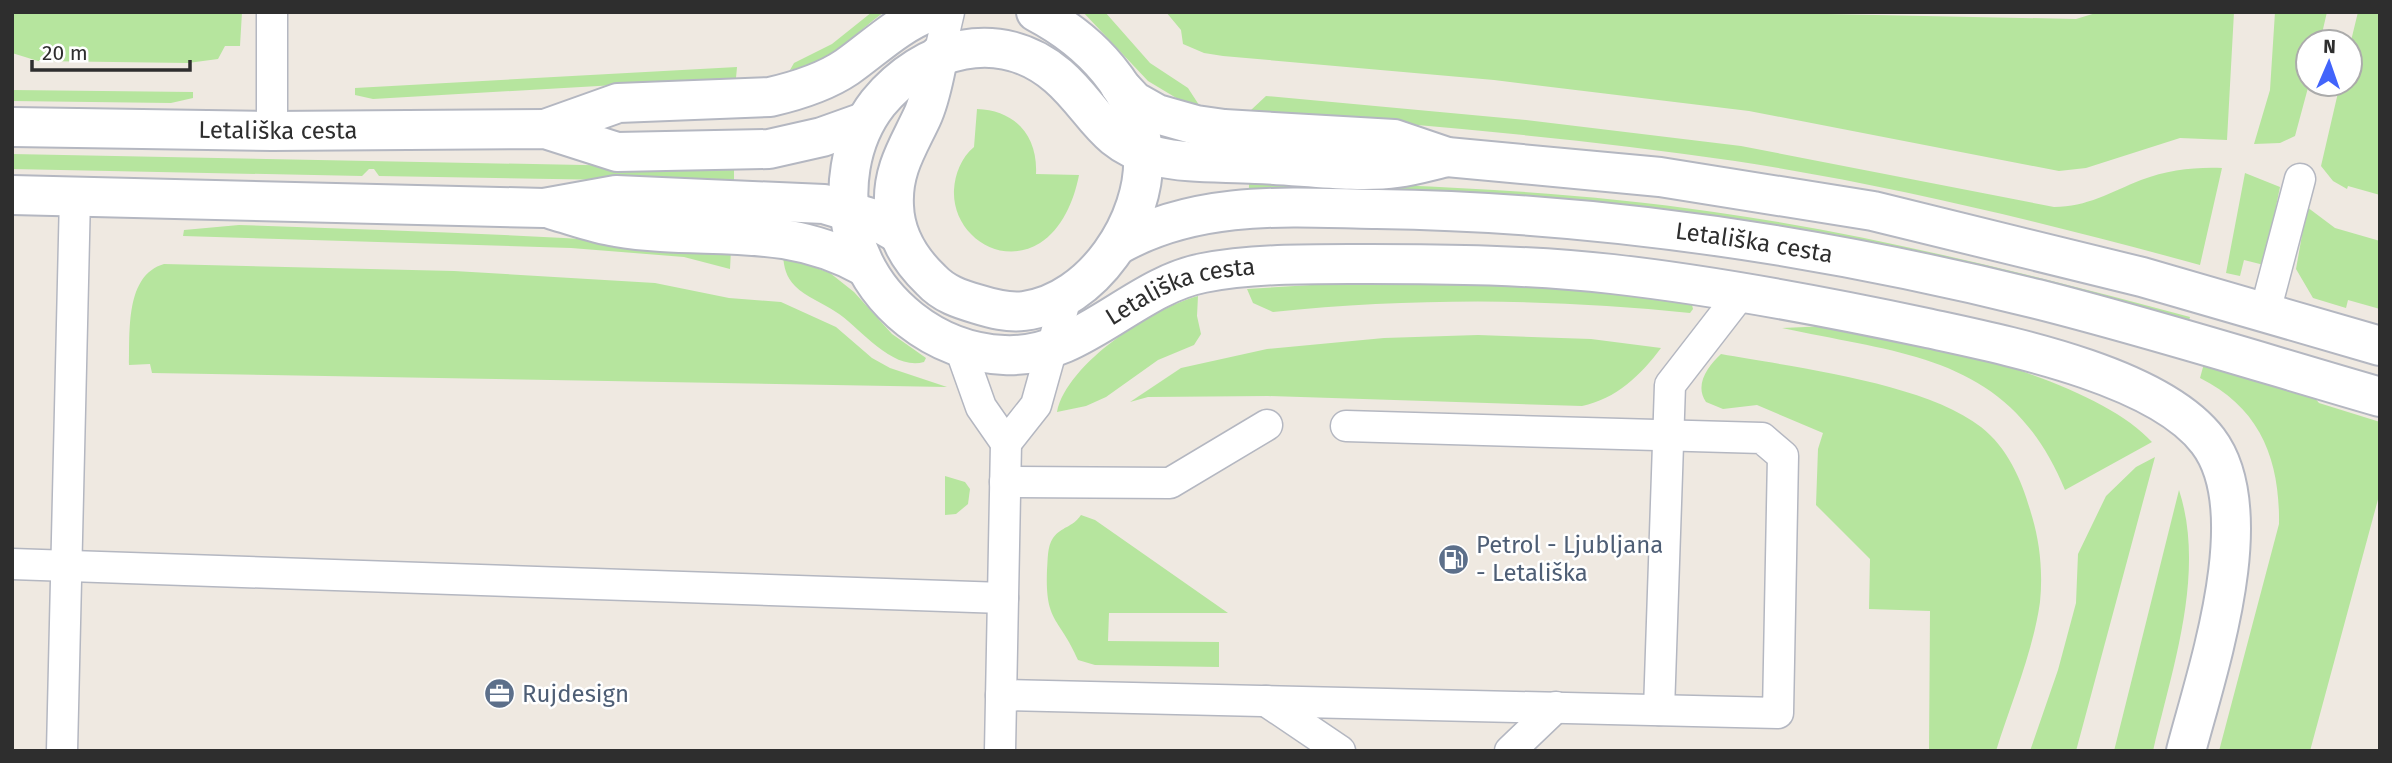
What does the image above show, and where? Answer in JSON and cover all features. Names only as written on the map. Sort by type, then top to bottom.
[{"type":"main road","name":"Letališka cesta","points":[[545,129],[618,103],[770,97],[788,93],[845,69],[887,37],[930,12]]},
{"type":"main road","name":"Letališka cesta","points":[[1052,17],[1093,52],[1134,101],[1176,121],[1224,129],[1394,139],[1447,157],[1660,177],[1789,195],[2027,247],[2380,346]]},
{"type":"main road","name":"Letališka cesta","points":[[1447,157],[1392,169],[1200,161],[1143,153],[1121,143],[1102,128],[1073,91],[1039,63],[999,49],[958,50],[922,63],[892,88],[864,122],[851,167],[848,209],[865,267],[896,309],[914,324],[960,348],[1003,356],[1030,354],[1053,347],[1079,336],[1156,289],[1202,273],[1222,270],[1328,264],[1461,265],[1609,273],[1819,305]]},
{"type":"main road","name":"Letališka cesta","points":[[939,55],[923,116],[900,158],[895,180],[894,204],[899,234],[923,272],[937,287],[954,297],[1000,311],[1024,311],[1048,304],[1067,294],[1104,263],[1118,245],[1140,189],[1143,153],[1138,129],[1120,86]]},
{"type":"main road","name":"Letališka cesta","points":[[12,127],[272,131],[545,129],[617,152],[769,149],[822,137],[864,122]]},
{"type":"main road","name":"Letališka cesta","points":[[12,195],[544,208],[616,195],[824,204],[871,218],[899,234]]},
{"type":"main road","name":"Letališka cesta","points":[[544,208],[617,227],[789,238],[832,250],[865,267]]},
{"type":"main road","name":"Letališka cesta","points":[[1118,245],[1161,224],[1250,208],[1472,212],[1637,227],[1793,248],[2036,299],[2380,397]]},
{"type":"main road","points":[[1819,305],[2036,299]]},
{"type":"main road","points":[[1819,305],[1993,342],[2102,376],[2168,406],[2190,421],[2208,441],[2222,467],[2230,499],[2231,551],[2218,622],[2186,751]]},
{"type":"lane","points":[[272,12],[272,131]]},
{"type":"lane","points":[[939,55],[949,12]]},
{"type":"lane","points":[[2265,312],[2300,179]]},
{"type":"lane","points":[[62,751],[75,196]]},
{"type":"lane","points":[[1659,710],[1670,385],[1742,292]]},
{"type":"lane","points":[[1006,443],[1036,405],[1067,294]]},
{"type":"lane","points":[[960,348],[981,407],[1006,443],[1000,751]]},
{"type":"lane","points":[[1005,482],[1170,483],[1267,425]]},
{"type":"lane","points":[[1001,695],[1778,713],[1783,456],[1762,438],[1669,433],[1346,426]]},
{"type":"lane","points":[[12,564],[1003,598]]},
{"type":"lane","points":[[1266,701],[1340,751]]},
{"type":"lane","points":[[1510,751],[1556,707]]},
{"type":"green space","points":[[12,12],[242,12],[240,46],[225,46],[218,59],[188,63],[38,61],[12,53]]},
{"type":"green space","points":[[872,12],[884,12],[829,55],[804,67],[790,70],[794,63],[832,44]]},
{"type":"green space","points":[[1083,12],[1105,12],[1150,63],[1188,88],[1199,105],[1178,99],[1148,81]]},
{"type":"green space","points":[[1166,12],[1735,12],[2076,19],[2099,12],[2234,12],[2227,140],[2180,138],[2086,168],[2059,171],[1749,111],[1494,80],[1204,53],[1183,44],[1181,30]]},
{"type":"green space","points":[[2275,12],[2327,12],[2323,28],[2294,28],[2294,98],[2305,98],[2295,136],[2280,143],[2254,144],[2270,90]]},
{"type":"green space","points":[[2358,12],[2380,12],[2380,195],[2348,186],[2347,189],[2333,181],[2321,166],[2337,98],[2364,98],[2364,28],[2354,28]]},
{"type":"green space","points":[[737,67],[736,78],[373,99],[355,95],[355,88]]},
{"type":"green space","points":[[12,90],[193,92],[193,98],[171,103],[12,101]]},
{"type":"green space","points":[[1266,96],[1526,120],[1741,146],[2054,207],[2088,202],[2161,174],[2222,168],[2200,265],[1969,206],[1852,181],[1735,161],[1615,145],[1251,110]]},
{"type":"green space","points":[[977,109],[1003,114],[1021,128],[1033,148],[1036,174],[1079,175],[1074,195],[1061,222],[1048,237],[1025,250],[995,249],[981,242],[970,233],[955,206],[954,190],[959,167],[974,147]]},
{"type":"green space","points":[[12,154],[734,168],[734,182],[379,176],[374,169],[369,169],[362,176],[12,169]]},
{"type":"green space","points":[[2245,173],[2280,187],[2264,265],[2244,260],[2240,276],[2226,273]]},
{"type":"green space","points":[[1249,180],[1540,193],[1714,212],[1834,232],[1954,257],[2190,317],[2188,325],[2102,302],[1249,191]]},
{"type":"green space","points":[[2307,207],[2335,228],[2380,241],[2380,309],[2348,300],[2346,308],[2313,298],[2296,269]]},
{"type":"green space","points":[[239,225],[546,237],[731,250],[730,269],[684,257],[571,248],[183,236],[184,230]]},
{"type":"green space","points":[[783,256],[830,273],[854,292],[892,334],[926,358],[924,362],[912,363],[888,354],[836,312],[799,290],[788,275]]},
{"type":"green space","points":[[164,264],[454,271],[655,283],[729,298],[781,302],[836,327],[872,358],[890,368],[947,387],[152,373],[150,364],[129,365],[130,321],[136,292],[142,280],[151,270]]},
{"type":"green space","points":[[1361,282],[1567,286],[1691,301],[1693,309],[1690,313],[1533,302],[1430,302],[1273,312],[1253,303],[1247,289]]},
{"type":"green space","points":[[1198,296],[1197,316],[1201,334],[1194,345],[1158,360],[1106,397],[1086,406],[1057,412],[1064,393],[1077,375],[1114,340],[1158,312]]},
{"type":"green space","points":[[1829,326],[1953,350],[2047,380],[2125,419],[2152,442],[2065,490],[2042,446],[2015,412],[1984,387],[1950,369],[1912,356],[1782,328]]},
{"type":"green space","points":[[1478,335],[1591,339],[1661,348],[1645,367],[1617,392],[1582,406],[1268,396],[1148,397],[1130,402],[1181,368],[1267,349],[1384,338]]},
{"type":"green space","points":[[1721,354],[1857,379],[1927,399],[1957,412],[1981,427],[1991,435],[2006,455],[2023,489],[2037,535],[2041,591],[2032,640],[1996,751],[1929,751],[1930,611],[1869,609],[1870,559],[1816,505],[1818,449],[1823,433],[1757,405],[1723,409],[1706,402],[1701,389],[1704,376]]},
{"type":"green space","points":[[2205,360],[2313,396],[2319,403],[2380,422],[2380,492],[2310,751],[2219,751],[2279,524],[2276,478],[2262,438],[2252,420],[2238,404],[2200,378]]},
{"type":"green space","points":[[2155,457],[2076,751],[2030,751],[2058,670],[2076,603],[2078,554],[2106,496],[2136,467]]},
{"type":"green space","points":[[945,476],[965,482],[970,489],[968,504],[956,514],[945,515]]},
{"type":"green space","points":[[2179,490],[2189,554],[2188,587],[2169,687],[2153,751],[2114,751]]},
{"type":"green space","points":[[1081,515],[1095,520],[1228,613],[1109,613],[1108,641],[1219,642],[1219,667],[1095,665],[1078,660],[1051,611],[1047,570],[1053,538]]},
{"type":"place","name":"Petrol - Ljubljana - Letališka","points":[[1453,559]]},
{"type":"place","name":"Rujdesign","points":[[499,694]]}]
